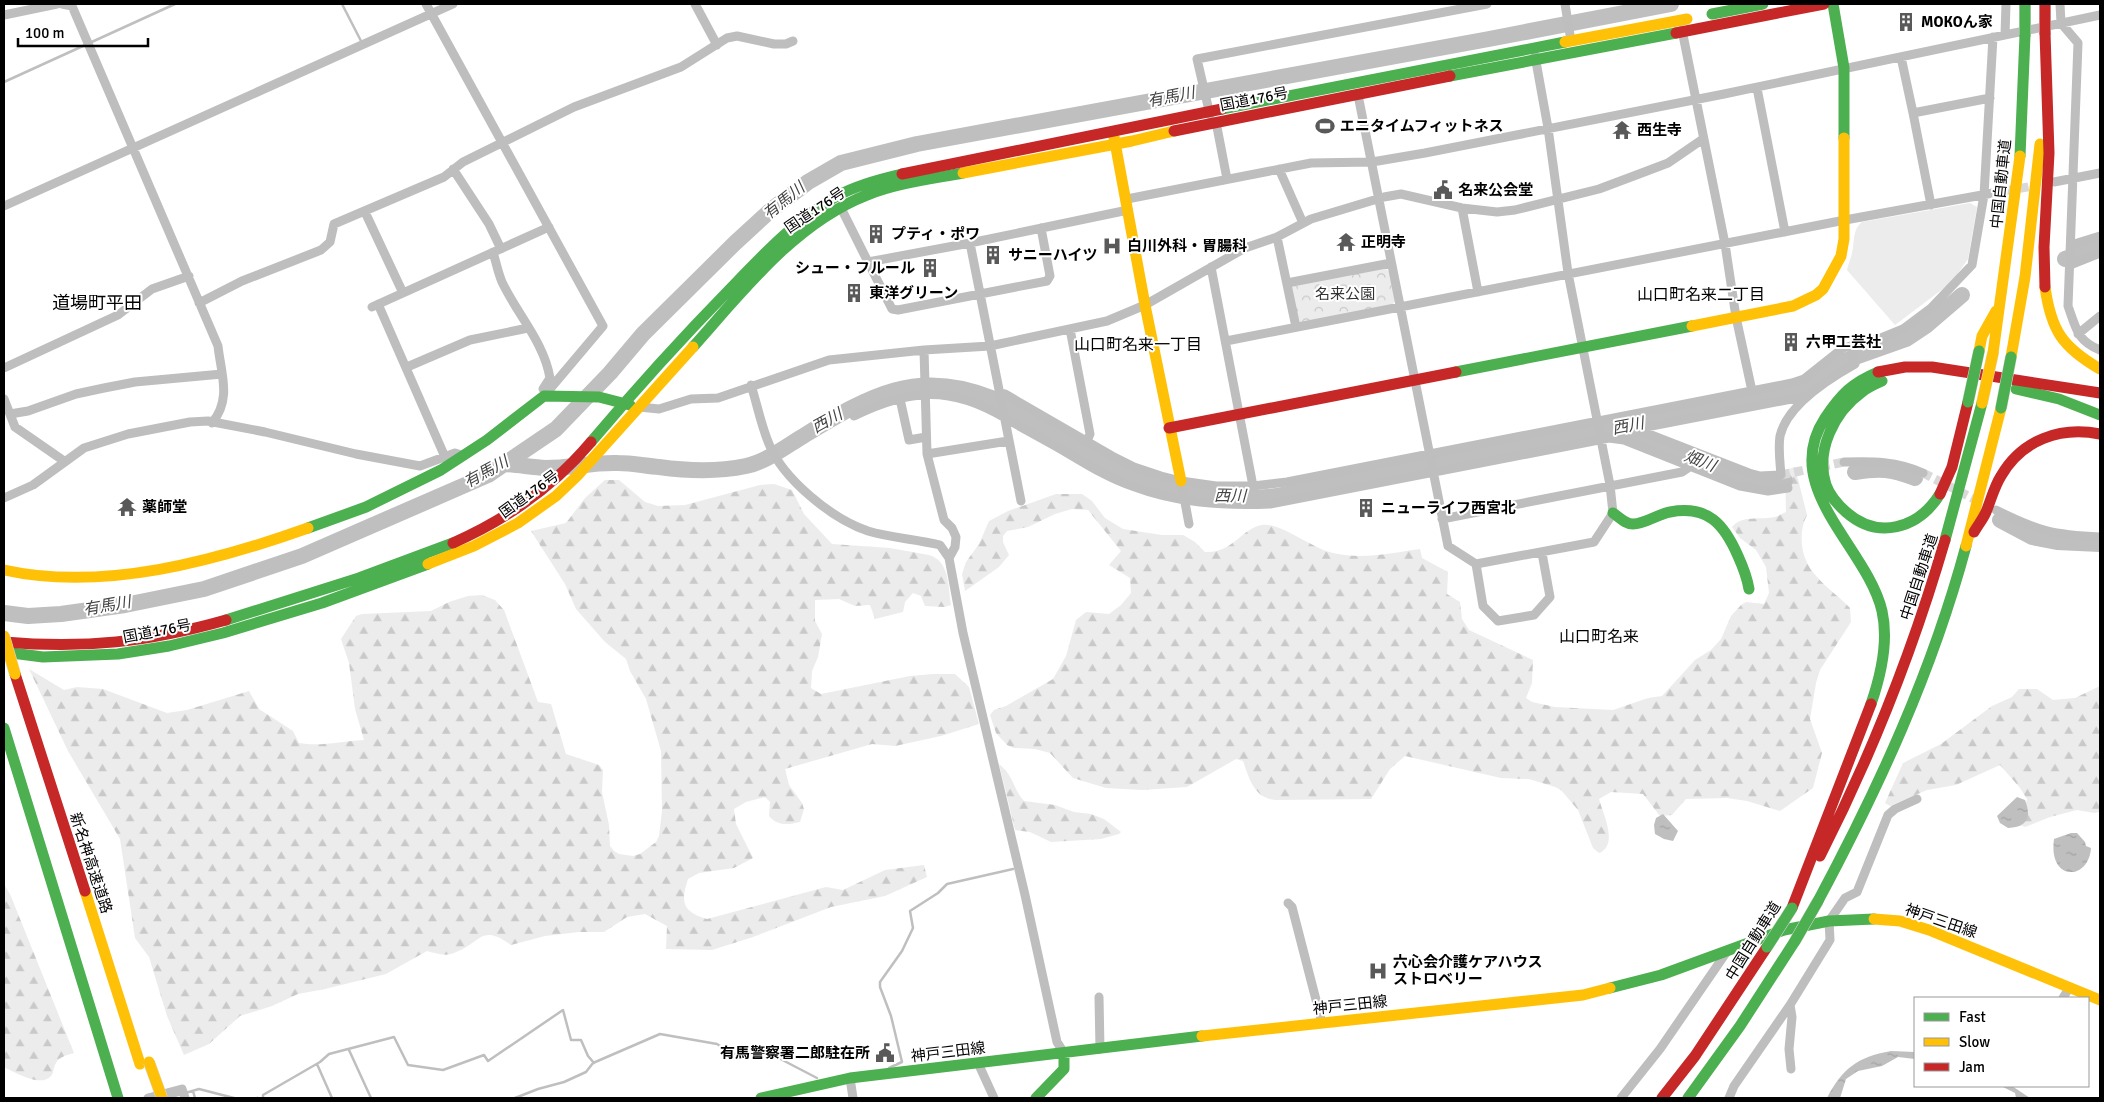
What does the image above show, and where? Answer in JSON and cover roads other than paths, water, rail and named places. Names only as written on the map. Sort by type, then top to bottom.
[{"type":"main road","name":"国道176号","points":[[4,642],[46,646],[97,645],[154,638],[256,612],[392,567],[453,544],[493,524],[518,509],[543,489],[583,451],[668,354],[788,231],[840,194],[869,183],[904,173],[1113,131],[1358,95],[1535,54],[1570,37],[1763,4]]},
{"type":"main road","name":"国道176号","points":[[4,652],[43,657],[135,651],[168,646],[223,632],[397,577],[474,546],[518,523],[556,496],[578,476],[743,291],[784,249],[819,222],[867,195],[918,181],[1115,144],[1211,116],[1535,54],[1824,4]]},
{"type":"main road","points":[[1169,428],[1793,306],[1816,295],[1823,289],[1841,256],[1846,220],[1844,68],[1833,4]]},
{"type":"main road","name":"中国自動車道","points":[[1662,1098],[1695,1056],[1724,1014],[1792,908],[1847,805],[1870,755],[1903,673],[1960,498],[1993,353],[2009,252],[2021,140],[2025,4]]},
{"type":"main road","points":[[2045,4],[2049,140],[2045,240],[2047,298],[2058,335],[2074,353],[2100,369]]},
{"type":"main road","points":[[1695,1098],[1712,1074],[1818,901],[1883,773],[1913,705],[1937,643],[1956,584],[2001,408],[2011,357],[2025,277],[2039,154],[2045,33]]},
{"type":"main road","points":[[1113,131],[1128,204],[1144,305],[1182,482]]},
{"type":"main road","points":[[2001,301],[1982,336],[1979,351],[1968,402],[1955,458],[1946,484],[1934,503],[1915,521],[1899,527],[1883,529],[1860,523],[1844,513],[1832,498],[1826,482],[1823,461],[1827,434],[1842,408],[1871,384],[1910,376],[1951,378],[2025,391],[2059,399],[2100,415]]},
{"type":"main road","points":[[1792,908],[1867,717],[1877,688],[1884,656],[1883,619],[1878,597],[1868,576],[1828,515],[1815,481],[1813,463],[1815,443],[1828,410],[1855,382],[1874,372],[1907,366],[1954,368],[2100,393]]},
{"type":"main road","points":[[4,570],[27,575],[89,578],[159,570],[271,541],[366,507],[441,470],[464,456],[544,398],[599,397],[639,407]]},
{"type":"main road","points":[[1966,545],[1985,514],[2001,477],[2014,459],[2035,440],[2061,432],[2093,432],[2100,434]]},
{"type":"main road","points":[[1613,513],[1627,523],[1635,524],[1668,512],[1689,511],[1716,519],[1726,531],[1732,543],[1749,582],[1749,589]]},
{"type":"main road","name":"新名神高速道路","points":[[4,636],[70,846],[145,1063],[150,1098]]},
{"type":"main road","points":[[4,728],[118,1097]]},
{"type":"main road","name":"神戸三田線","points":[[761,1098],[850,1078],[1322,1023],[1583,996],[1636,983],[1791,928],[1829,921],[1864,918],[1900,922],[1947,936],[2066,993],[2085,997]]},
{"type":"main road","points":[[1654,1098],[1724,1014]]},
{"type":"main road","points":[[1688,1098],[1740,1026]]},
{"type":"main road","points":[[1036,1098],[1064,1069],[1064,1053]]},
{"type":"main road","points":[[145,1063],[162,1098]]},
{"type":"street","points":[[4,15],[57,4]]},
{"type":"street","points":[[62,4],[72,6],[135,148],[218,346],[225,396],[218,416],[212,423]]},
{"type":"street","points":[[426,4],[504,142],[603,326],[544,398],[539,392],[548,384],[550,378],[548,369],[534,336],[502,281],[497,250],[489,224],[454,169]]},
{"type":"street","points":[[4,206],[453,4]]},
{"type":"street","points":[[696,4],[717,46]]},
{"type":"street","points":[[1226,179],[1196,59],[1487,4]]},
{"type":"street","points":[[1565,4],[1570,37]]},
{"type":"street","points":[[2005,35],[2006,4]]},
{"type":"street","points":[[2060,4],[2060,23],[2078,43],[2068,306],[2078,334],[2087,345],[2100,350]]},
{"type":"street","points":[[868,262],[1041,228],[1226,179],[1311,164],[1372,162],[1757,88],[2100,14]]},
{"type":"street","points":[[1682,30],[1725,244],[1736,317],[1752,391]]},
{"type":"street","points":[[199,303],[242,281],[322,250],[330,242],[334,224],[444,177],[463,162],[574,106],[682,67],[727,38],[737,36],[774,44],[786,44],[793,41]]},
{"type":"street","points":[[999,393],[1005,394],[1134,467],[1182,482],[1216,486],[1253,486],[1287,482],[1792,383],[1804,378],[1843,348],[1851,348],[1903,329],[1931,308],[1958,282],[1972,265],[1988,194],[1993,37]]},
{"type":"street","points":[[1358,95],[1428,454],[1448,546],[1476,564],[1594,542],[1613,513],[1610,485],[1568,273],[1548,128],[1535,54]]},
{"type":"street","points":[[1901,57],[1931,205]]},
{"type":"street","points":[[1757,88],[1785,232]]},
{"type":"street","points":[[1913,113],[1990,98]]},
{"type":"street","points":[[639,407],[660,409],[691,399],[718,398],[751,385],[829,360],[924,350],[990,346],[1119,317],[1245,248],[1277,237],[1303,223],[1378,199],[1401,194],[1462,208],[1505,212],[1599,189],[1668,164],[1703,139]]},
{"type":"street","points":[[1280,169],[1303,223]]},
{"type":"street","points":[[2054,182],[2100,173]]},
{"type":"street","points":[[1226,340],[1988,194]]},
{"type":"street","points":[[841,208],[892,308],[898,310],[1047,281],[1050,276],[1041,228]]},
{"type":"street","points":[[1462,208],[1478,292]]},
{"type":"street","points":[[365,212],[403,293]]},
{"type":"street","points":[[446,456],[407,367],[375,305],[549,227]]},
{"type":"street","points":[[2071,248],[2100,236]]},
{"type":"street","points":[[1277,237],[1296,327]]},
{"type":"street","points":[[970,243],[1021,501]]},
{"type":"street","points":[[2070,264],[2100,254]]},
{"type":"street","points":[[1286,283],[1391,263]]},
{"type":"street","points":[[1211,267],[1253,486]]},
{"type":"street","points":[[4,368],[118,315],[152,289],[189,276]]},
{"type":"street","points":[[2078,334],[2100,316]]},
{"type":"street","points":[[407,367],[470,340],[528,328]]},
{"type":"street","points":[[1070,329],[1090,434],[1087,441]]},
{"type":"street","points":[[854,416],[874,407],[900,399],[925,395],[958,397],[991,408],[1130,486],[1186,502],[1216,505],[1270,504],[1601,438],[1616,438],[1760,476],[1781,475],[1778,451],[1781,434],[1786,422],[1807,396],[1830,378],[1855,364],[1851,348]]},
{"type":"street","points":[[924,350],[927,454],[944,520],[952,528],[956,537],[955,547],[949,558]]},
{"type":"street","points":[[10,414],[28,411],[76,394],[135,382],[222,374]]},
{"type":"street","points":[[751,385],[769,444],[777,459],[812,500],[833,514],[867,531],[940,545],[949,558],[963,633],[1025,895],[1057,1042],[1064,1053]]},
{"type":"street","points":[[1788,488],[1768,491],[1740,486],[1641,430],[1641,428],[1807,396]]},
{"type":"street","points":[[4,399],[15,427],[64,461]]},
{"type":"street","points":[[900,399],[909,440],[926,437]]},
{"type":"street","points":[[4,498],[33,485],[84,448],[128,434],[190,422],[208,421],[265,432],[356,454],[420,466],[455,453],[464,456]]},
{"type":"street","points":[[927,454],[1008,442]]},
{"type":"street","points":[[1442,519],[1682,472],[1694,460]]},
{"type":"street","points":[[1844,462],[1877,461],[1894,463],[1908,466],[1922,473]]},
{"type":"street","points":[[1182,482],[1189,524]]},
{"type":"street","points":[[1996,510],[2028,526],[2043,531],[2061,535],[2100,537]]},
{"type":"street","points":[[1476,564],[1483,606],[1498,621],[1534,615],[1550,597],[1542,553]]},
{"type":"street","points":[[1729,1098],[1734,1086],[1790,1005],[1830,940],[1829,921],[1845,898],[1857,892],[1888,815],[1895,808],[1916,799]]},
{"type":"street","points":[[1288,903],[1292,907],[1322,1023]]},
{"type":"street","points":[[1620,1098],[1660,1048],[1728,950]]},
{"type":"street","points":[[1099,997],[1100,1048]]},
{"type":"street","points":[[1790,1005],[1792,1017],[1789,1049],[1791,1069]]},
{"type":"street","points":[[978,1063],[994,1098]]},
{"type":"street","points":[[850,1078],[854,1098]]},
{"type":"street","points":[[150,1098],[182,1089],[185,1098]]},
{"type":"water","points":[[2017,797],[2025,800],[2028,817],[2020,826],[2008,828],[2000,823],[1997,816]]},
{"type":"water","points":[[1663,814],[1678,831],[1673,841],[1655,834],[1654,825],[1656,818]]},
{"type":"water","points":[[2071,833],[2077,833],[2086,846],[2091,848],[2089,859],[2084,867],[2070,872],[2063,869],[2057,863],[2054,853],[2054,839]]},
{"type":"water","points":[[1891,1051],[1914,1052],[1914,1059],[1898,1057],[1882,1066],[1858,1071],[1846,1079],[1840,1098],[1827,1098],[1839,1079],[1852,1066],[1879,1054]]},
{"type":"water","points":[[2003,1087],[2014,1087],[2030,1098],[2016,1098],[2015,1093]]},
{"type":"waterway","points":[[4,82],[175,4]]},
{"type":"waterway","points":[[342,4],[361,41]]},
{"type":"waterway","name":"有馬川","points":[[4,613],[28,616],[61,614],[125,605],[204,589],[302,556],[488,475],[556,429],[610,373],[643,334],[771,210],[808,182],[841,163],[917,144],[1671,4]]},
{"type":"waterway","name":"西川","points":[[2065,259],[2100,248]]},
{"type":"waterway","name":"西川","points":[[504,464],[546,468],[609,463],[628,463],[692,470],[735,468],[753,464],[767,458],[824,423],[870,399],[892,391],[915,386],[940,386],[966,390],[994,399],[1117,471],[1146,481],[1197,495],[1257,498],[1277,496],[1801,391],[1844,361],[1906,339],[1927,325],[1962,295]]},
{"type":"waterway","name":"畑川","points":[[1617,429],[1675,453],[1756,482],[1785,481]]},
{"type":"waterway","name":"畑川","points":[[1855,472],[1885,470],[1915,478]]},
{"type":"waterway","name":"畑川","points":[[2000,520],[2032,537],[2057,542],[2100,544]]},
{"type":"waterway","points":[[889,1068],[902,1062],[891,1016],[880,987],[880,982],[902,951],[913,928],[910,911],[938,893],[947,884],[1013,869]]},
{"type":"waterway","points":[[263,1098],[263,1095],[320,1062],[329,1054],[394,1037],[408,1065],[443,1070],[484,1055],[488,1061],[563,1010],[571,1040],[581,1040],[588,1056],[594,1063]]},
{"type":"waterway","points":[[515,1098],[564,1082],[586,1072],[593,1063],[660,1034],[717,1044],[733,1054],[767,1052],[817,1078]]},
{"type":"waterway","points":[[349,1050],[371,1098]]},
{"type":"waterway","points":[[317,1064],[332,1098]]},
{"type":"waterway","points":[[168,1098],[199,1089],[234,1098]]},
{"type":"waterway","points":[[193,1091],[195,1098]]},
{"type":"tunnel","points":[[1993,193],[2039,185]]},
{"type":"tunnel","points":[[1781,475],[1844,462]]},
{"type":"tunnel","points":[[1923,473],[1980,502]]},
{"type":"place","name":"MOKOん家","points":[[1906,22]]},
{"type":"place","name":"エニタイムフィットネス","points":[[1325,126]]},
{"type":"place","name":"西生寺","points":[[1622,130]]},
{"type":"place","name":"名来公会堂","points":[[1443,190]]},
{"type":"place","name":"プティ・ポワ","points":[[876,234]]},
{"type":"place","name":"正明寺","points":[[1346,242]]},
{"type":"place","name":"白川外科・胃腸科","points":[[1112,246]]},
{"type":"place","name":"サニーハイツ","points":[[993,255]]},
{"type":"place","name":"シュー・フルール","points":[[930,268]]},
{"type":"place","name":"東洋グリーン","points":[[854,293]]},
{"type":"place","name":"六甲工芸社","points":[[1791,342]]},
{"type":"place","name":"薬師堂","points":[[127,507]]},
{"type":"place","name":"ニューライフ西宮北","points":[[1366,508]]},
{"type":"place","name":"六心会介護ケアハウス ストロベリー","points":[[1378,971]]},
{"type":"place","name":"有馬警察署二郎駐在所","points":[[885,1053]]},
{"type":"district","name":"山口町名来二丁目","points":[[1701,295]]},
{"type":"district","name":"道場町平田","points":[[97,303]]},
{"type":"district","name":"山口町名来一丁目","points":[[1138,345]]},
{"type":"district","name":"山口町名来","points":[[1599,637]]},
{"type":"park label","name":"名来公園","points":[[1345,294]]}]
